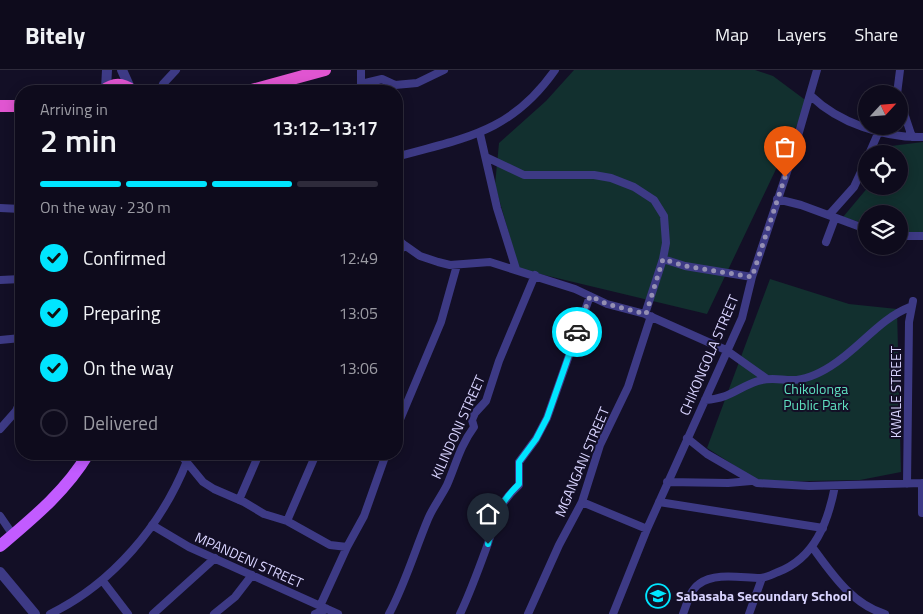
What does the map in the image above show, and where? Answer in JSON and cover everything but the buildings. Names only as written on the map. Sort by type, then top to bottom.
[{"type":"highway","points":[[270,85],[325,70]]},
{"type":"highway","points":[[0,106],[15,106]]},
{"type":"main road","points":[[0,546],[37,515],[71,480],[84,460]]},
{"type":"street","points":[[105,85],[107,70]]},
{"type":"street","points":[[122,70],[130,85]]},
{"type":"street","points":[[163,85],[176,70]]},
{"type":"street","points":[[361,70],[361,85]]},
{"type":"street","points":[[368,85],[382,79],[395,85],[417,83],[444,70]]},
{"type":"street","points":[[403,155],[480,134],[502,122],[528,102],[555,70]]},
{"type":"street","name":"CHIKONGOLA STREET","points":[[613,614],[647,529],[742,318],[752,277],[811,96],[817,70]]},
{"type":"street","points":[[899,85],[900,70]]},
{"type":"street","points":[[811,96],[824,109],[844,120],[858,124]]},
{"type":"street","points":[[908,127],[912,138]]},
{"type":"street","points":[[480,134],[497,208],[516,269]]},
{"type":"street","points":[[901,135],[912,138],[923,137]]},
{"type":"street","name":"MGANGANI STREET","points":[[486,158],[524,176],[594,175],[616,179],[634,187],[654,200],[662,212],[666,242],[648,315],[623,400],[600,445],[582,502],[559,545],[528,614]]},
{"type":"street","points":[[826,242],[832,217],[854,187],[858,178]]},
{"type":"street","points":[[777,199],[858,226]]},
{"type":"street","points":[[0,208],[15,209]]},
{"type":"street","points":[[908,236],[923,236]]},
{"type":"street","points":[[403,245],[420,256],[450,266],[490,262],[516,269],[607,304],[648,315],[726,350],[767,379]]},
{"type":"street","points":[[663,259],[685,266],[752,277]]},
{"type":"street","points":[[403,412],[441,322],[457,265]]},
{"type":"street","name":"KILINDONI STREET","points":[[389,614],[401,592],[414,552],[433,506],[446,486],[455,458],[464,440],[474,427],[472,420],[475,412],[486,401],[499,361],[534,275]]},
{"type":"street","points":[[0,280],[15,279]]},
{"type":"street","points":[[460,614],[486,551],[493,521],[504,498],[519,484],[519,462],[536,439],[547,418],[590,296]]},
{"type":"street","name":"KWALE STREET","points":[[767,379],[794,380],[819,372],[832,365],[892,315],[912,304],[906,484]]},
{"type":"street","points":[[0,340],[15,339]]},
{"type":"street","points":[[705,400],[726,397],[751,384],[767,379]]},
{"type":"street","points":[[1,426],[15,412]]},
{"type":"street","points":[[687,438],[706,454],[751,481],[768,485],[835,486],[922,483],[922,513]]},
{"type":"street","points":[[50,614],[102,580],[138,543],[169,501],[184,460]]},
{"type":"street","points":[[188,460],[204,482],[227,496],[239,500],[264,514],[287,521],[330,545],[346,547]]},
{"type":"street","points":[[239,500],[256,460]]},
{"type":"street","points":[[287,521],[313,460]]},
{"type":"street","points":[[315,614],[324,607],[346,547],[364,516],[384,460]]},
{"type":"street","points":[[668,482],[728,483],[751,481]]},
{"type":"street","points":[[683,614],[694,589],[705,580],[728,577],[762,578],[784,570],[798,561],[812,548],[823,528],[835,486]]},
{"type":"street","points":[[582,502],[647,529]]},
{"type":"street","points":[[659,502],[823,528]]},
{"type":"street","points":[[0,516],[13,535]]},
{"type":"street","name":"MPANDENI STREET","points":[[152,524],[174,539],[338,614]]},
{"type":"street","points":[[330,545],[339,563]]},
{"type":"street","points":[[812,548],[833,575],[860,603],[870,612],[885,614]]},
{"type":"street","points":[[153,614],[215,558]]},
{"type":"street","points":[[0,572],[35,614]]},
{"type":"street","points":[[214,614],[235,597],[252,575]]},
{"type":"street","points":[[749,614],[762,578]]},
{"type":"street","points":[[102,580],[128,614]]},
{"type":"green space","points":[[574,70],[755,70],[773,76],[808,102],[707,314],[519,269],[495,185],[499,143],[546,101]]},
{"type":"green space","points":[[923,142],[923,233],[908,233],[908,205],[858,205],[858,222],[843,217],[861,195],[908,195],[908,145],[899,145]]},
{"type":"green space","name":"Chikolonga Public Park","points":[[770,279],[849,304],[897,309],[901,472],[860,480],[760,482],[707,448]]},
{"type":"way so far","points":[[577,332],[590,296],[607,304],[646,314],[663,259],[685,266],[724,274],[752,277],[785,177]]},
{"type":"place","name":"Sabasaba Secoundary School","points":[[658,596]]},
{"type":"route","points":[[488,544],[493,521],[504,498],[519,484],[519,462],[536,439],[547,418],[577,332]]}]
